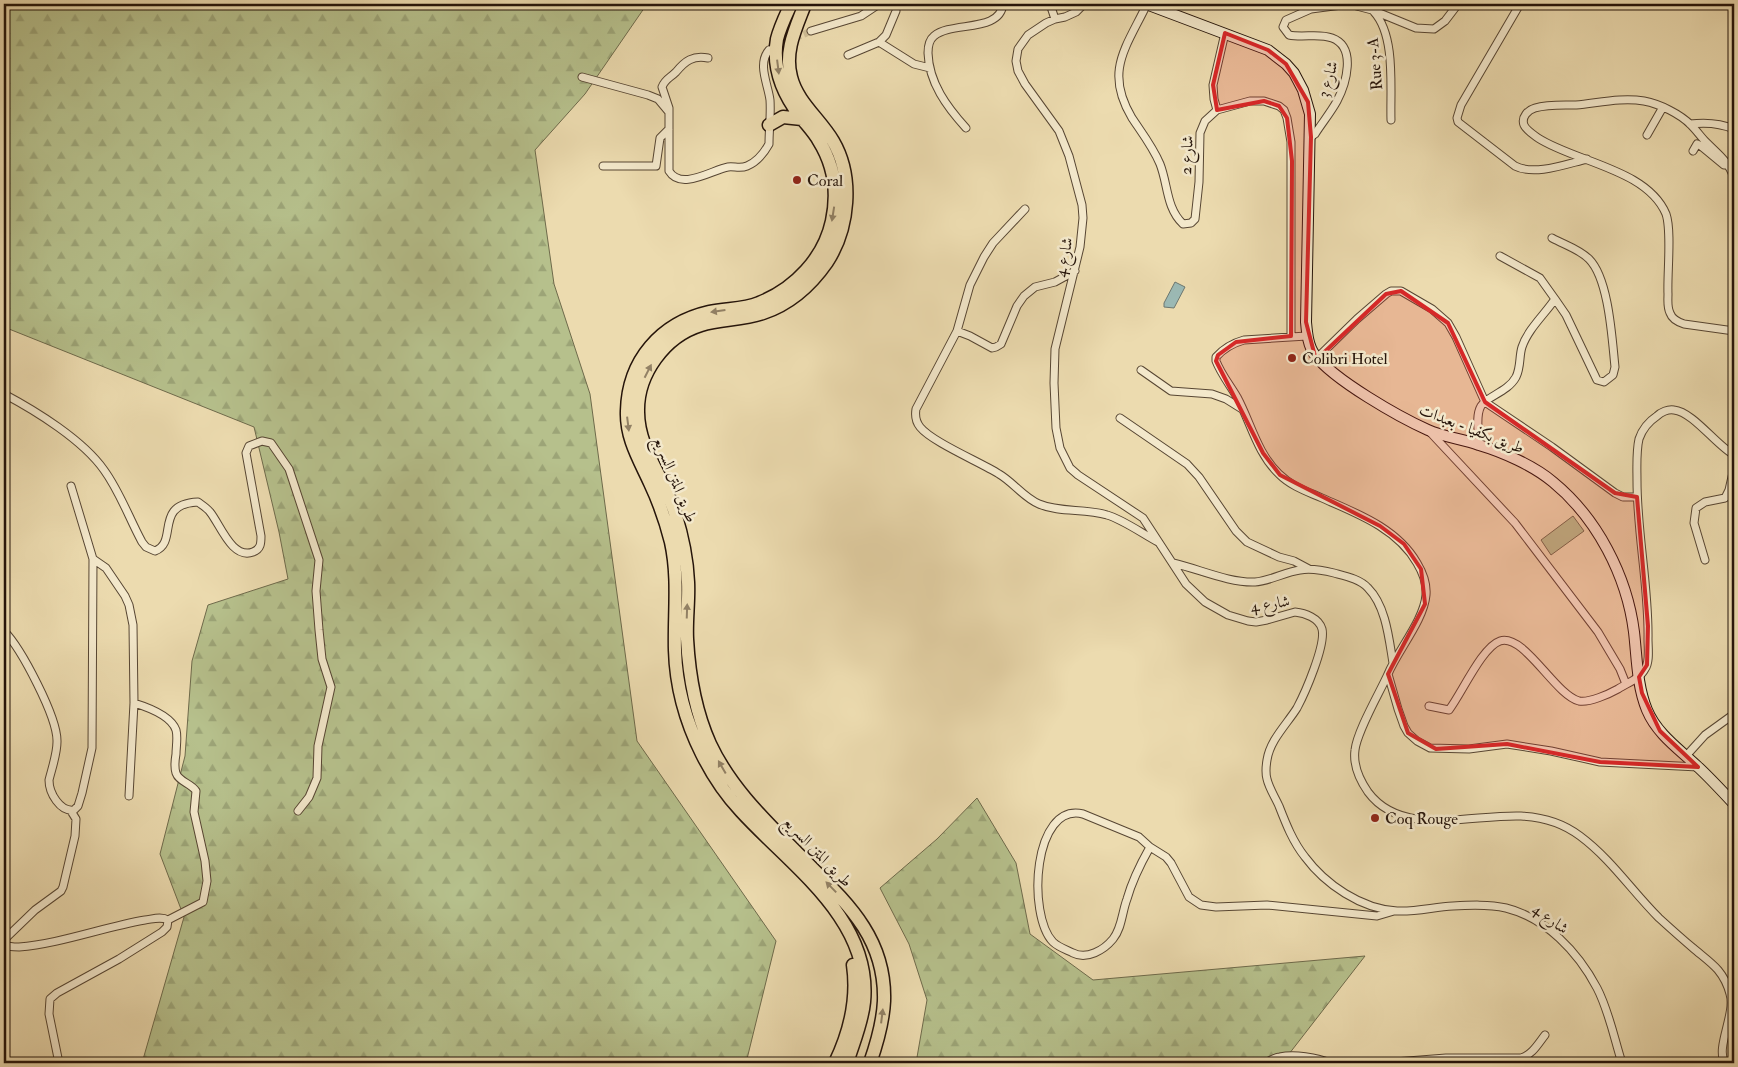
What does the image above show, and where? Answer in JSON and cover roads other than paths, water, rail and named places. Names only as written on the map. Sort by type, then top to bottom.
[{"type":"highway","name":"طريق المتن السريع","points":[[791,4],[777,40],[777,65],[784,90],[823,148],[830,167],[835,201],[832,221],[822,248],[804,273],[790,286],[758,304],[691,317],[673,326],[660,336],[638,365],[629,391],[627,420],[632,446],[657,498],[671,544],[676,588],[676,667],[684,709],[694,737],[714,774],[732,801],[817,888],[840,916],[850,932],[864,979],[864,1000],[862,1017],[847,1063]]},
{"type":"highway","name":"طريق المتن السريع","points":[[805,4],[790,42],[789,68],[796,91],[832,140],[843,170],[846,188],[844,223],[834,250],[807,286],[784,303],[761,314],[698,325],[670,342],[654,360],[646,376],[639,395],[638,412],[643,441],[675,511],[682,540],[688,582],[688,661],[694,698],[704,729],[722,767],[738,790],[848,904],[868,934],[880,963],[884,999],[879,1035],[870,1063]]},
{"type":"highway","points":[[769,125],[783,117],[802,119]]},
{"type":"highway","points":[[835,1063],[847,1033],[855,997],[850,932]]},
{"type":"main road","name":"طريق بكفيا - بعبدات","points":[[1146,4],[1268,50],[1294,73],[1308,102],[1310,114],[1306,322],[1307,336],[1311,348],[1318,358],[1350,385],[1429,430],[1479,444],[1531,467],[1552,480],[1575,503],[1612,558],[1624,588],[1634,630],[1639,677],[1647,710],[1660,731],[1734,804]]},
{"type":"street","points":[[811,31],[861,16],[879,4]]},
{"type":"street","points":[[848,55],[879,42],[886,35],[896,11],[896,4]]},
{"type":"street","points":[[966,128],[941,96],[934,82],[930,68],[928,48],[933,37],[957,28],[989,22],[1002,11],[1003,4]]},
{"type":"street","points":[[1050,4],[1055,19]]},
{"type":"street","name":"شارع 4","points":[[1084,4],[1076,12],[1055,19],[1028,35],[1018,49],[1016,60],[1018,71],[1025,84],[1059,131],[1069,156],[1082,205],[1083,218],[1080,247],[1055,350],[1056,428],[1060,448],[1065,460],[1074,472],[1143,518],[1186,584],[1195,594],[1218,611],[1237,619],[1256,622],[1300,612],[1311,616],[1320,625],[1322,636],[1318,657],[1297,708],[1267,757],[1267,778],[1298,847],[1314,868],[1332,885],[1372,906],[1395,911],[1415,911],[1452,906],[1488,905],[1521,912],[1544,926],[1558,937],[1587,971],[1604,1002],[1622,1063]]},
{"type":"street","name":"شارع 2","points":[[1146,4],[1120,60],[1118,86],[1126,106],[1159,161],[1170,204],[1175,216],[1182,224],[1191,223],[1195,219],[1201,130],[1205,121],[1217,110]]},
{"type":"street","name":"شارع 3","points":[[1311,137],[1337,101],[1347,68],[1347,59],[1342,46],[1334,39],[1289,35],[1284,30],[1283,24],[1290,17],[1311,9],[1349,4],[1372,10],[1416,28],[1434,29],[1445,21],[1458,4]]},
{"type":"street","points":[[1520,4],[1461,105],[1456,118],[1458,122],[1522,170],[1536,170],[1587,159]]},
{"type":"street","name":"Rue 3-A","points":[[1372,10],[1380,19],[1389,44],[1391,120]]},
{"type":"street","points":[[1225,33],[1213,86],[1217,110],[1250,101],[1264,100],[1279,106],[1284,110],[1287,118],[1292,161],[1291,336]]},
{"type":"street","points":[[879,42],[914,64],[930,68]]},
{"type":"street","points":[[708,58],[697,57],[689,60],[666,79],[662,88],[669,112],[669,171],[672,176],[682,179],[708,175],[728,167],[742,167],[753,162],[769,144],[770,99],[764,66],[769,50]]},
{"type":"street","points":[[582,77],[648,94],[658,99],[669,112]]},
{"type":"street","points":[[1734,177],[1729,164],[1690,124],[1680,116],[1645,101],[1616,100],[1544,106],[1534,108],[1526,113],[1524,119],[1524,125],[1536,136],[1553,146],[1598,163],[1638,184],[1650,193],[1662,208],[1667,219],[1668,303],[1670,314],[1684,324],[1734,331]]},
{"type":"street","points":[[1647,134],[1662,107]]},
{"type":"street","points":[[1690,124],[1707,122],[1734,129]]},
{"type":"street","points":[[602,166],[656,166],[660,138],[669,129]]},
{"type":"street","points":[[1693,151],[1697,144],[1724,165],[1729,164]]},
{"type":"street","points":[[1025,209],[993,243],[984,257],[970,286],[957,331],[916,409],[915,416],[920,427],[932,437],[982,463],[1018,487],[1027,498],[1038,504],[1108,515],[1158,542]]},
{"type":"street","points":[[1500,256],[1540,278],[1566,315],[1597,380],[1604,382],[1614,375],[1615,367],[1607,300],[1600,280],[1590,260],[1577,250],[1552,238]]},
{"type":"street","points":[[957,331],[967,334],[990,348],[996,347],[1001,344],[1018,306],[1028,293],[1035,287],[1055,282],[1075,271]]},
{"type":"street","points":[[1318,358],[1357,319],[1386,294],[1391,291],[1401,291],[1432,308],[1448,323],[1485,402],[1552,447],[1615,493],[1624,497],[1637,497]]},
{"type":"street","points":[[1479,444],[1479,415],[1481,406],[1509,386],[1517,376],[1522,347],[1555,299]]},
{"type":"street","points":[[1307,336],[1244,340],[1230,346],[1216,357],[1217,364],[1238,398],[1263,453],[1280,475],[1299,488],[1365,517],[1380,526],[1404,544],[1414,556],[1421,570],[1425,582],[1425,604],[1392,663],[1360,733],[1355,748],[1357,772],[1371,796],[1381,806],[1392,813],[1408,818],[1444,820],[1521,816],[1562,824],[1580,836],[1608,862],[1659,917],[1719,971],[1730,994],[1732,1008],[1723,1043],[1722,1059],[1725,1063]]},
{"type":"street","points":[[1141,370],[1171,391],[1212,394],[1226,399],[1242,409]]},
{"type":"street","points":[[4,394],[45,419],[92,455],[112,482],[142,542],[146,547],[155,551],[162,546],[174,509],[184,503],[198,502],[210,512],[227,541],[243,552],[251,553],[255,551],[260,546],[261,536],[246,462],[247,449],[255,443],[267,442],[271,444],[284,462],[292,476],[319,560],[316,586],[319,630],[322,659],[331,687],[318,746],[318,778],[309,797],[298,811]]},
{"type":"street","points":[[1429,706],[1449,710],[1485,653],[1495,644],[1504,640],[1510,641],[1522,649],[1563,692],[1580,701],[1599,698],[1639,677],[1647,665],[1648,626],[1637,497],[1639,440],[1645,426],[1660,413],[1675,410],[1684,414],[1734,455]]},
{"type":"street","points":[[1120,418],[1187,464],[1199,477],[1236,531],[1247,542],[1310,569]]},
{"type":"street","points":[[1429,430],[1515,523],[1598,632],[1620,669],[1626,684]]},
{"type":"street","points":[[1705,560],[1694,523],[1696,508],[1705,502],[1725,498],[1729,490],[1734,468]]},
{"type":"street","points":[[70,811],[78,806],[88,772],[92,748],[93,559],[71,486]]},
{"type":"street","points":[[93,559],[106,568],[115,580],[129,605],[133,625],[134,703],[129,796]]},
{"type":"street","points":[[1174,563],[1243,581],[1257,582],[1299,570],[1310,569],[1347,577],[1360,582],[1369,589],[1381,609],[1387,626],[1392,663]]},
{"type":"street","points":[[4,631],[15,644],[55,723],[58,742],[49,784],[56,800],[66,810],[70,811],[76,819],[75,836],[61,891],[35,910],[7,936],[4,943],[11,947],[48,942],[138,921],[160,918],[168,920],[203,902],[207,881],[205,861],[194,812],[196,791],[181,780],[176,772],[176,735],[171,723],[158,713],[134,703]]},
{"type":"street","points":[[1388,674],[1404,726],[1408,733],[1417,741],[1430,748],[1462,749],[1507,744],[1544,749],[1600,762],[1698,767]]},
{"type":"street","points":[[1686,756],[1705,735],[1734,714]]},
{"type":"street","points":[[1150,847],[1127,898],[1120,927],[1112,940],[1095,952],[1082,956],[1053,942],[1041,918],[1038,903],[1037,879],[1039,865],[1046,841],[1056,821],[1069,814],[1078,813],[1139,837],[1166,857],[1190,897],[1200,905],[1216,907],[1275,905],[1377,916],[1395,911]]},
{"type":"street","points":[[59,1063],[48,1014],[50,1000],[57,992],[162,932],[167,927],[168,920]]},
{"type":"street","points":[[1382,1063],[1446,1058],[1521,1058],[1532,1051],[1545,1035]]},
{"type":"street","points":[[1265,1063],[1279,1056],[1304,1057],[1324,1060],[1329,1063]]},
{"type":"water","points":[[1175,282],[1185,287],[1174,308],[1164,307],[1164,303]]},
{"type":"tunnel","points":[[775,47],[811,31]]},
{"type":"place","name":"Coral","points":[[797,180]]},
{"type":"place","name":"Colibri Hotel","points":[[1292,358]]},
{"type":"place","name":"Coq Rouge","points":[[1375,818]]}]
